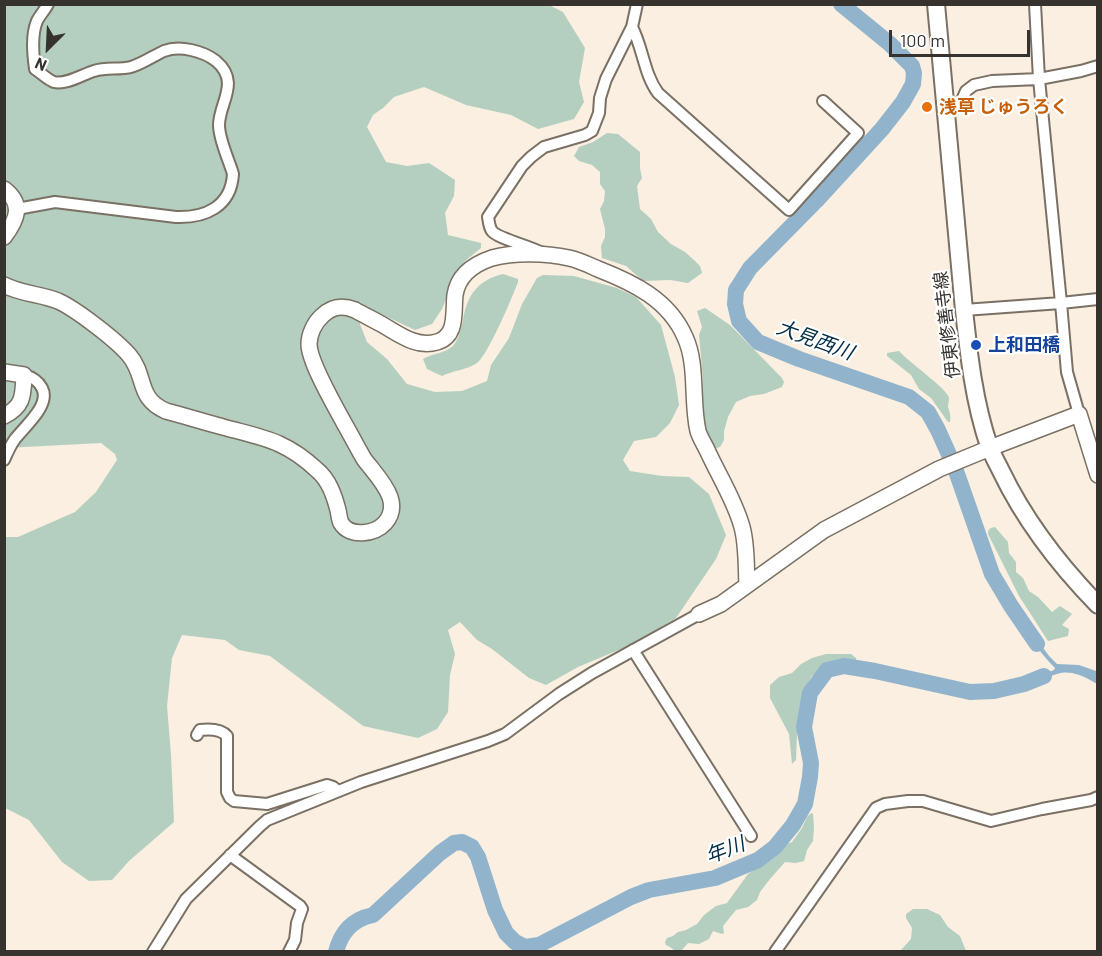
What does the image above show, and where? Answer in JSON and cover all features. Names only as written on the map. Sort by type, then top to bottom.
[{"type":"main road","name":"伊東修善寺線","points":[[936,4],[964,310],[977,404],[990,448],[1012,494],[1050,551],[1098,605]]},
{"type":"street","points":[[17,209],[55,202],[187,218],[208,213],[219,205],[230,190],[233,180],[219,126],[227,96],[227,76],[217,62],[200,52],[183,49],[167,50],[131,67],[97,69],[64,82],[54,82],[35,69],[33,56],[37,21],[48,4]]},
{"type":"street","points":[[543,254],[494,234],[488,217],[522,166],[531,157],[544,147],[592,131],[599,113],[600,98],[606,79],[632,27],[637,4]]},
{"type":"street","points":[[1035,4],[1067,372],[1098,475]]},
{"type":"street","points":[[632,27],[652,85],[658,93],[789,210],[858,133],[823,101]]},
{"type":"street","points":[[946,117],[962,100],[966,91],[974,85],[992,81],[1040,78],[1098,66]]},
{"type":"street","points":[[4,189],[13,198],[17,209],[15,221],[4,237]]},
{"type":"street","points":[[4,285],[58,301],[122,347],[137,367],[145,393],[155,406],[267,438],[295,451],[324,477],[334,496],[342,525],[349,530],[364,533],[379,528],[386,522],[392,505],[385,487],[355,443],[311,357],[309,341],[318,320],[331,309],[339,306],[348,307],[413,342],[426,344],[438,342],[448,334],[455,316],[456,294],[460,280],[473,266],[491,258],[507,256],[543,254],[571,258],[648,292],[675,319],[685,336],[691,352],[699,433],[742,527],[747,585]]},
{"type":"street","points":[[964,310],[1098,299]]},
{"type":"street","points":[[4,372],[36,379],[44,390],[45,396],[37,413],[15,440],[4,460]]},
{"type":"street","points":[[4,416],[20,404],[24,375]]},
{"type":"street","points":[[153,951],[186,899],[267,820],[338,791],[505,734],[592,673],[721,604],[824,530],[939,469],[1079,414]]},
{"type":"street","points":[[633,650],[751,836]]},
{"type":"street","points":[[197,735],[200,730],[206,729],[221,731],[227,736],[227,792],[234,801],[267,804],[327,785],[338,791]]},
{"type":"street","points":[[775,951],[876,808],[885,804],[923,801],[991,821],[1098,797]]},
{"type":"street","points":[[230,855],[302,909],[296,935],[289,951]]},
{"type":"green space","points":[[5,5],[549,5],[563,12],[585,48],[579,82],[584,102],[574,119],[538,129],[511,115],[466,105],[424,87],[394,97],[373,115],[367,127],[386,162],[407,166],[429,163],[455,180],[454,196],[445,213],[448,235],[481,243],[481,248],[465,261],[457,272],[442,309],[432,324],[415,330],[381,314],[366,315],[360,324],[367,342],[387,359],[407,384],[435,392],[462,391],[487,381],[491,365],[509,338],[522,304],[537,278],[543,275],[574,276],[617,288],[636,297],[661,325],[675,377],[679,405],[670,423],[656,437],[634,441],[623,460],[630,471],[689,477],[709,494],[726,535],[716,559],[676,618],[633,644],[578,667],[546,685],[529,678],[477,640],[460,622],[448,630],[455,654],[450,675],[448,712],[437,729],[418,738],[363,726],[270,656],[239,650],[225,640],[182,635],[172,658],[167,706],[174,822],[129,861],[112,880],[89,881],[62,862],[29,820],[5,808],[5,537],[18,537],[75,512],[96,492],[117,460],[115,454],[101,443],[5,448]]},
{"type":"green space","points":[[607,133],[618,134],[640,152],[642,178],[637,186],[640,209],[651,219],[658,232],[700,266],[702,273],[688,283],[670,280],[643,281],[626,266],[602,258],[601,246],[605,237],[605,229],[600,209],[605,191],[600,184],[600,172],[574,156],[579,147]]},
{"type":"green space","points":[[503,274],[518,279],[518,282],[487,350],[477,363],[442,376],[427,369],[423,359],[446,351],[455,343],[460,333],[467,303],[475,290],[487,280]]},
{"type":"green space","points":[[705,308],[730,325],[784,382],[782,387],[736,402],[728,417],[724,440],[720,447],[713,449],[706,438],[701,413],[703,379],[699,335],[702,327],[697,311]]},
{"type":"green space","points":[[899,351],[947,394],[950,422],[931,398],[919,389],[911,375],[887,356],[887,353]]},
{"type":"green space","points":[[995,527],[1008,542],[1009,553],[1016,562],[1016,572],[1023,578],[1029,591],[1052,612],[1060,606],[1072,614],[1062,625],[1069,629],[1068,636],[1048,641],[1019,596],[988,534],[990,529]]},
{"type":"green space","points":[[826,654],[851,654],[856,658],[857,663],[846,662],[825,666],[811,677],[805,690],[797,733],[796,760],[792,764],[789,734],[770,698],[770,685],[779,677],[792,673],[801,664]]},
{"type":"green space","points":[[811,813],[814,827],[813,841],[804,861],[785,862],[760,892],[757,900],[748,907],[736,910],[723,926],[724,933],[713,931],[709,939],[699,944],[688,943],[682,950],[675,951],[666,945],[667,938],[697,924],[716,906],[727,903],[748,874],[773,857],[782,846],[792,842]]},
{"type":"green space","points":[[913,909],[927,909],[940,915],[948,927],[960,936],[966,951],[902,951],[911,939],[912,928],[906,914]]},
{"type":"water","points":[[1026,624],[1057,664],[1079,665],[1096,671],[1097,684],[1075,674],[1060,673],[1023,686],[1022,682],[1055,668],[1030,637],[1023,626]]},
{"type":"waterway","name":"大見西川","points":[[841,4],[890,44],[912,66],[913,84],[903,102],[882,129],[750,268],[736,290],[735,304],[739,321],[758,342],[799,359],[909,397],[928,412],[955,468],[992,574],[1037,644]]},
{"type":"waterway","name":"年川","points":[[336,952],[341,938],[349,927],[373,915],[440,853],[454,843],[462,842],[472,847],[478,857],[495,910],[506,933],[515,942],[525,947],[539,945],[649,890],[715,878],[758,860],[775,847],[793,825],[805,804],[811,763],[804,727],[810,693],[827,670],[844,666],[970,692],[994,691],[1024,684],[1044,676]]},
{"type":"place","name":"浅草 じゅうろく","points":[[927,107]]},
{"type":"place","name":"上和田橋","points":[[976,345]]}]
